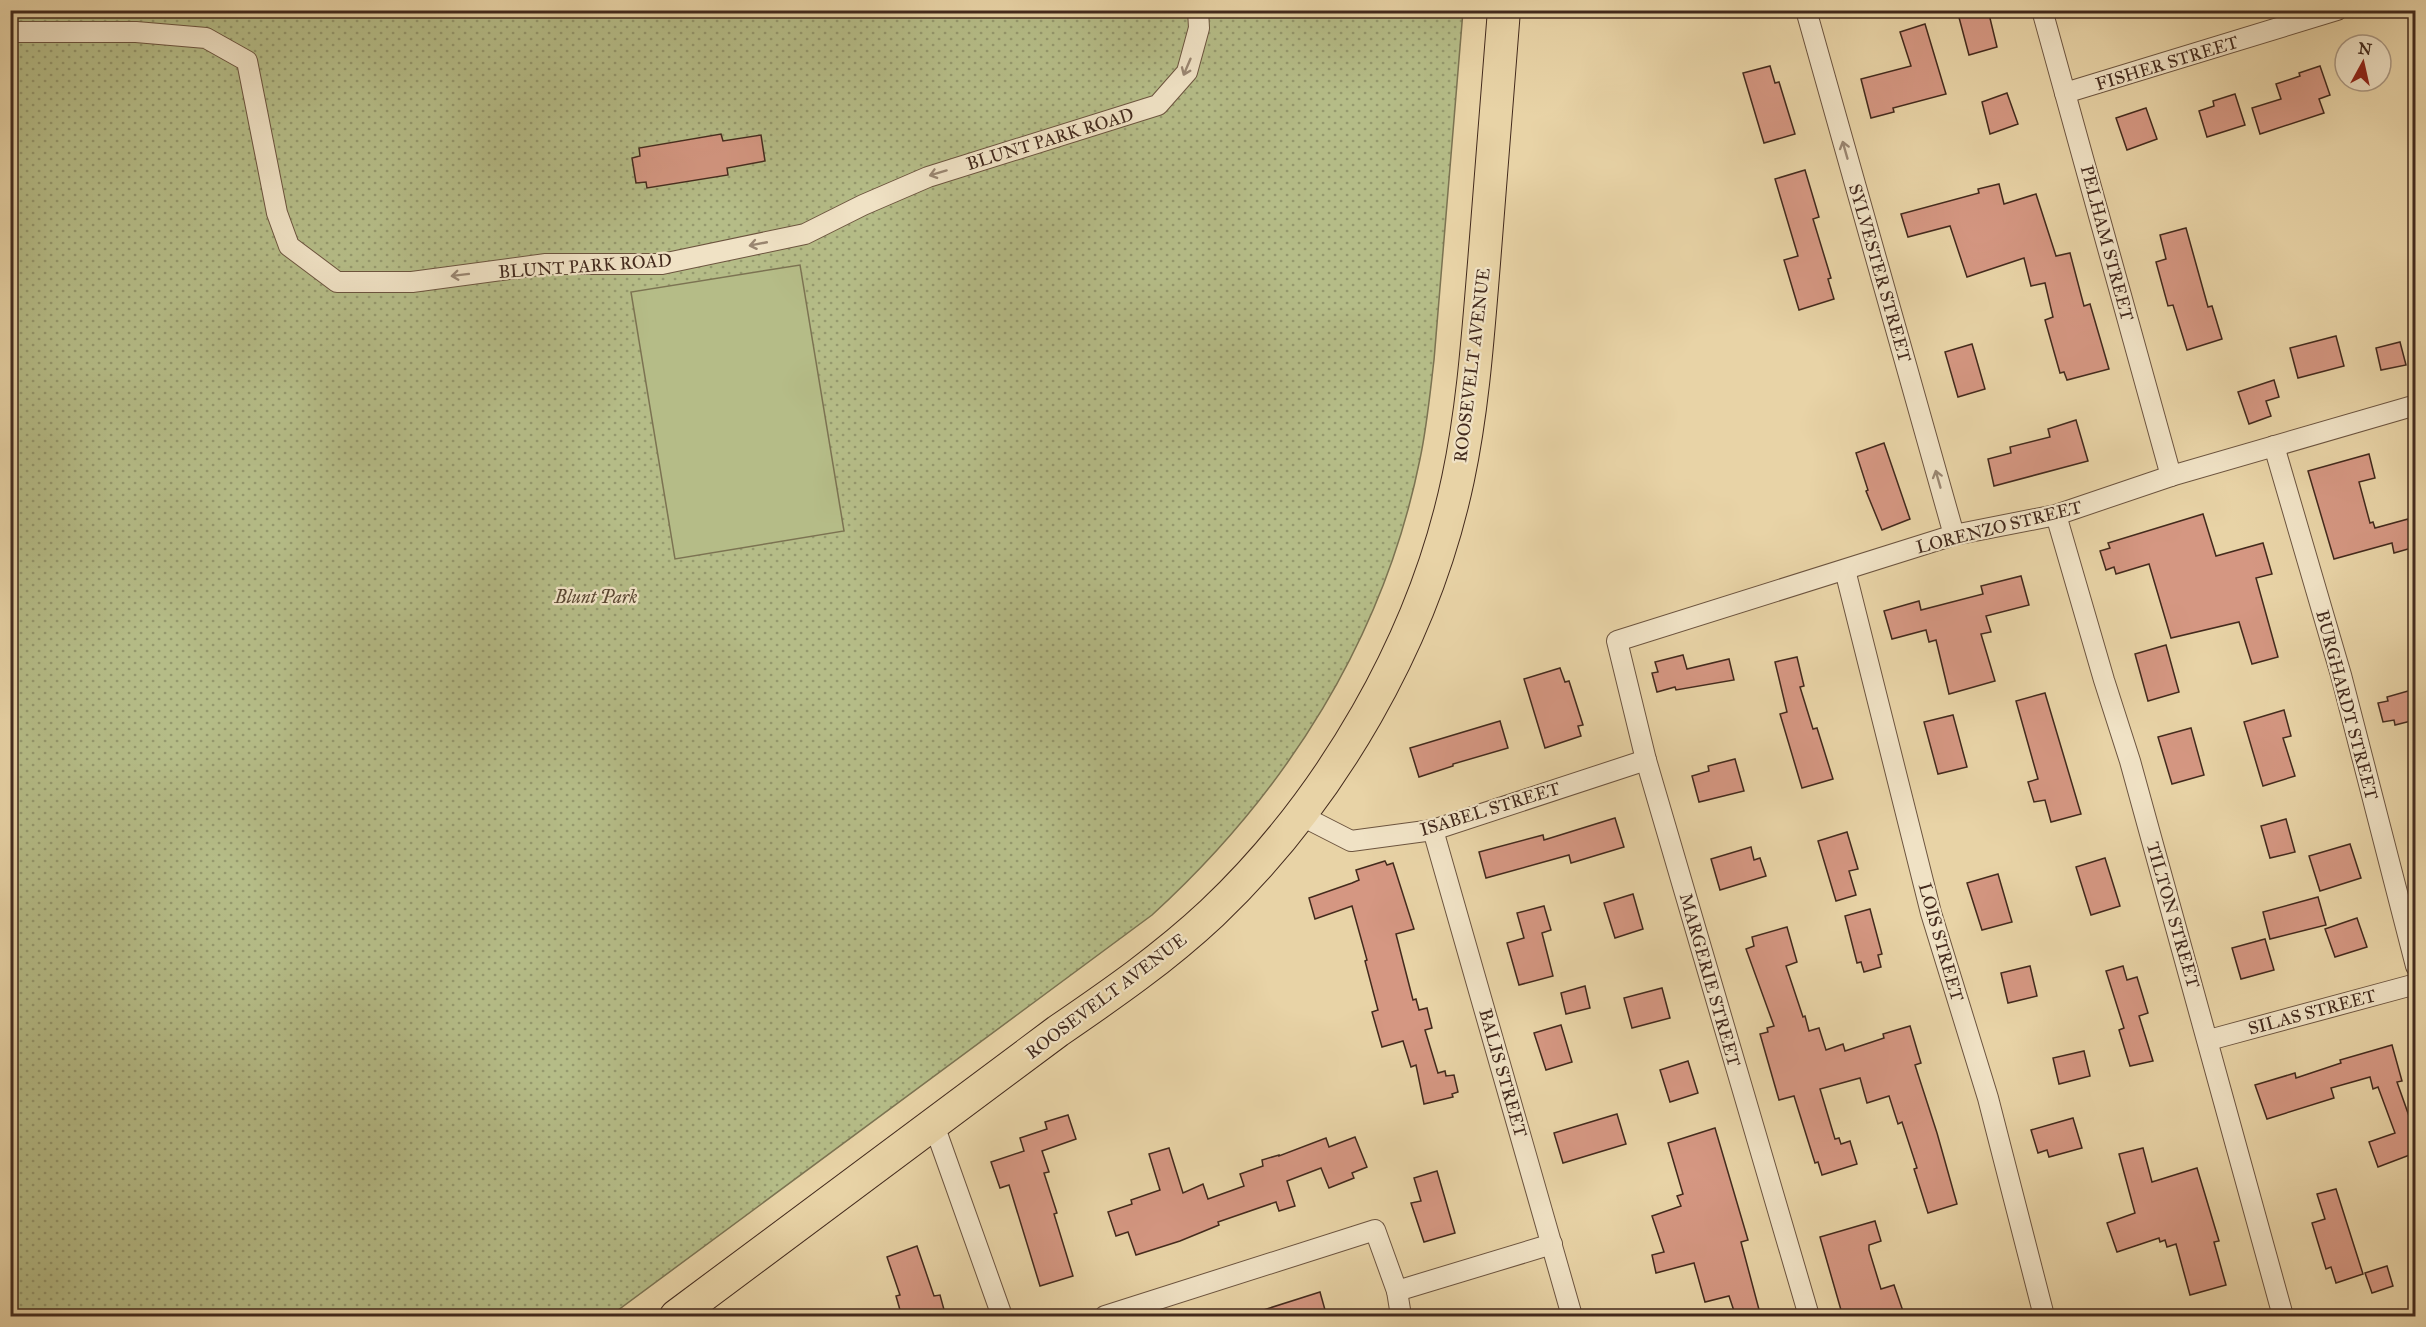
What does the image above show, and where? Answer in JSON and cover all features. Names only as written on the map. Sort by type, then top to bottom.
[{"type":"main road","name":"ROOSEVELT AVENUE","points":[[676,1317],[1058,1031],[1155,963],[1239,886],[1300,815],[1350,741],[1391,666],[1425,590],[1449,517],[1465,445],[1477,353],[1504,10]]},
{"type":"street","name":"BLUNT PARK ROAD","points":[[10,32],[136,32],[207,38],[247,61],[276,213],[289,246],[337,282],[412,282],[546,264],[662,264],[805,234],[863,205],[928,177],[1158,105],[1187,72],[1199,28],[1198,10]]},
{"type":"street","name":"SYLVESTER STREET","points":[[1806,10],[1954,535]]},
{"type":"street","name":"PELHAM STREET","points":[[2042,10],[2171,476]]},
{"type":"street","name":"FISHER STREET","points":[[2065,93],[2279,19],[2337,10]]},
{"type":"street","name":"LORENZO STREET","points":[[1617,641],[1954,535],[2056,515],[2171,476],[2415,405]]},
{"type":"street","name":"BURGHARDT STREET","points":[[2274,446],[2341,675],[2415,966]]},
{"type":"street","name":"TILTON STREET","points":[[2056,515],[2130,761],[2209,1040],[2229,1128],[2283,1317]]},
{"type":"street","name":"LOIS STREET","points":[[1845,570],[1931,914],[1988,1098],[2043,1312]]},
{"type":"street","name":"MARGERIE STREET","points":[[1617,641],[1646,760],[1809,1317]]},
{"type":"street","name":"ISABEL STREET","points":[[1300,815],[1352,841],[1433,830],[1646,760]]},
{"type":"street","name":"BALIS STREET","points":[[1433,830],[1572,1317]]},
{"type":"street","name":"SILAS STREET","points":[[2209,1040],[2415,984]]},
{"type":"street","points":[[934,1125],[1002,1317]]},
{"type":"street","points":[[1105,1317],[1375,1230],[1397,1291],[1401,1317]]},
{"type":"street","points":[[1397,1291],[1552,1244]]},
{"type":"green space","name":"Blunt Park","points":[[10,11],[1463,11],[1434,360],[1425,434],[1404,525],[1382,589],[1355,650],[1323,708],[1286,764],[1201,868],[1152,915],[610,1316],[11,1316]]},
{"type":"green space","points":[[800,265],[844,531],[675,559],[631,292]]},
{"type":"building","points":[[1957,10],[1988,10],[1997,47],[1969,55]]},
{"type":"building","points":[[1925,24],[1946,94],[1893,108],[1894,112],[1871,118],[1861,79],[1911,66],[1900,32]]},
{"type":"building","points":[[1770,66],[1775,83],[1779,82],[1795,134],[1764,143],[1743,73]]},
{"type":"building","points":[[2320,66],[2330,95],[2319,99],[2324,113],[2260,134],[2252,108],[2281,99],[2276,84]]},
{"type":"building","points":[[2007,93],[2018,124],[1990,134],[1982,102]]},
{"type":"building","points":[[2235,94],[2245,125],[2207,137],[2199,111],[2214,106],[2213,101]]},
{"type":"building","points":[[2146,108],[2157,139],[2127,150],[2116,118]]},
{"type":"building","points":[[721,134],[723,141],[761,135],[765,161],[727,168],[728,175],[647,188],[646,182],[636,183],[632,158],[640,156],[639,148]]},
{"type":"building","points":[[1805,170],[1819,217],[1813,219],[1831,278],[1828,279],[1834,299],[1799,310],[1784,260],[1798,256],[1775,179]]},
{"type":"building","points":[[1999,184],[2004,204],[2036,194],[2056,256],[2070,253],[2084,306],[2090,304],[2109,369],[2067,380],[2064,372],[2060,373],[2045,320],[2053,317],[2045,283],[2031,286],[2024,258],[1967,277],[1950,226],[1908,237],[1901,214],[1979,193],[1978,189]]},
{"type":"building","points":[[2186,228],[2208,307],[2212,306],[2222,339],[2187,350],[2173,305],[2168,306],[2156,262],[2166,259],[2160,235]]},
{"type":"building","points":[[2336,336],[2344,366],[2298,378],[2290,348]]},
{"type":"building","points":[[2400,342],[2406,365],[2381,370],[2376,348]]},
{"type":"building","points":[[1972,344],[1985,389],[1958,397],[1945,352]]},
{"type":"building","points":[[2274,380],[2279,397],[2266,401],[2271,416],[2249,424],[2238,392]]},
{"type":"building","points":[[2076,420],[2088,461],[1994,486],[1988,459],[2011,453],[2010,447],[2050,437],[2048,429]]},
{"type":"building","points":[[1884,443],[1910,519],[1882,530],[1866,491],[1868,490],[1856,453]]},
{"type":"building","points":[[2369,454],[2375,478],[2359,482],[2370,523],[2373,522],[2375,528],[2408,519],[2415,547],[2394,553],[2392,543],[2334,559],[2308,471]]},
{"type":"building","points":[[2203,514],[2216,556],[2263,543],[2272,574],[2256,578],[2278,657],[2252,664],[2239,622],[2171,638],[2149,564],[2116,574],[2114,567],[2106,570],[2100,551],[2110,548],[2108,543]]},
{"type":"building","points":[[2021,576],[2029,605],[1986,616],[1991,632],[1981,634],[1995,681],[1949,694],[1936,640],[1929,642],[1926,630],[1892,639],[1884,611],[1919,601],[1921,610],[1983,594],[1981,586]]},
{"type":"building","points":[[2166,645],[2179,692],[2148,701],[2135,654]]},
{"type":"building","points":[[1683,655],[1687,669],[1729,659],[1734,680],[1676,690],[1675,687],[1657,692],[1652,673],[1658,672],[1655,662]]},
{"type":"building","points":[[1797,657],[1804,686],[1800,687],[1813,729],[1817,728],[1833,779],[1802,788],[1780,714],[1787,712],[1775,662]]},
{"type":"building","points":[[1560,668],[1565,682],[1569,681],[1583,725],[1578,726],[1581,736],[1545,748],[1524,679]]},
{"type":"building","points":[[2415,689],[2415,720],[2395,725],[2394,720],[2383,722],[2378,703],[2388,701],[2387,697]]},
{"type":"building","points":[[2045,693],[2081,814],[2051,822],[2045,800],[2034,802],[2028,782],[2038,779],[2016,701]]},
{"type":"building","points":[[2284,710],[2291,736],[2283,738],[2295,776],[2263,786],[2244,722]]},
{"type":"building","points":[[1953,715],[1967,767],[1938,774],[1924,722]]},
{"type":"building","points":[[1500,721],[1508,748],[1453,764],[1453,766],[1419,777],[1410,748]]},
{"type":"building","points":[[2191,728],[2204,775],[2172,784],[2158,737]]},
{"type":"building","points":[[1735,759],[1744,791],[1699,802],[1692,776],[1709,771],[1708,766]]},
{"type":"building","points":[[1615,818],[1624,847],[1571,863],[1569,855],[1486,878],[1479,852],[1543,835],[1544,840]]},
{"type":"building","points":[[2286,819],[2295,852],[2270,858],[2261,826]]},
{"type":"building","points":[[1847,832],[1858,869],[1849,871],[1856,895],[1836,901],[1818,841]]},
{"type":"building","points":[[2350,844],[2361,878],[2320,891],[2309,856]]},
{"type":"building","points":[[1751,847],[1754,860],[1760,858],[1766,876],[1720,890],[1711,859]]},
{"type":"building","points":[[2105,858],[2120,906],[2091,915],[2076,867]]},
{"type":"building","points":[[1385,861],[1387,865],[1393,863],[1414,929],[1396,934],[1413,1000],[1416,999],[1419,1010],[1427,1008],[1432,1028],[1425,1030],[1438,1073],[1445,1071],[1446,1076],[1454,1075],[1458,1092],[1452,1094],[1453,1097],[1424,1104],[1416,1065],[1411,1067],[1403,1041],[1382,1047],[1372,1012],[1378,1010],[1352,906],[1315,919],[1309,898],[1359,880],[1356,870]]},
{"type":"building","points":[[1998,874],[2012,922],[1982,930],[1967,883]]},
{"type":"building","points":[[1633,894],[1643,929],[1615,938],[1604,903]]},
{"type":"building","points":[[2318,897],[2326,925],[2270,939],[2263,912]]},
{"type":"building","points":[[1544,906],[1551,930],[1542,933],[1553,976],[1519,985],[1507,943],[1524,938],[1517,913]]},
{"type":"building","points":[[1870,909],[1882,954],[1878,955],[1881,967],[1864,972],[1861,962],[1857,963],[1845,916]]},
{"type":"building","points":[[2357,918],[2367,947],[2335,957],[2325,929]]},
{"type":"building","points":[[1787,927],[1797,962],[1786,966],[1809,1031],[1819,1028],[1826,1050],[1843,1044],[1845,1051],[1884,1038],[1883,1034],[1910,1026],[1921,1063],[1915,1065],[1957,1204],[1928,1213],[1902,1122],[1898,1124],[1889,1096],[1867,1103],[1860,1078],[1820,1089],[1835,1139],[1839,1138],[1841,1144],[1850,1141],[1857,1164],[1822,1175],[1818,1162],[1815,1163],[1794,1096],[1779,1100],[1760,1034],[1768,1032],[1767,1028],[1774,1026],[1746,949],[1754,946],[1752,937]]},
{"type":"building","points":[[2265,939],[2274,970],[2241,979],[2232,948]]},
{"type":"building","points":[[2030,966],[2037,996],[2008,1003],[2001,973]]},
{"type":"building","points":[[2123,966],[2127,980],[2137,977],[2148,1013],[2139,1016],[2153,1061],[2130,1066],[2119,1030],[2124,1028],[2106,971]]},
{"type":"building","points":[[1585,986],[1590,1008],[1566,1014],[1561,993]]},
{"type":"building","points":[[1662,988],[1670,1018],[1632,1028],[1624,998]]},
{"type":"building","points":[[1561,1025],[1572,1062],[1546,1070],[1534,1033]]},
{"type":"building","points":[[2392,1045],[2402,1081],[2397,1082],[2415,1133],[2415,1153],[2378,1167],[2369,1142],[2395,1133],[2378,1087],[2373,1089],[2370,1077],[2331,1088],[2334,1098],[2267,1119],[2255,1085],[2295,1073],[2296,1078],[2341,1063],[2340,1060]]},
{"type":"building","points":[[2084,1051],[2090,1076],[2059,1084],[2053,1058]]},
{"type":"building","points":[[1688,1061],[1698,1093],[1670,1102],[1660,1070]]},
{"type":"building","points":[[1617,1114],[1626,1144],[1563,1163],[1554,1133]]},
{"type":"building","points":[[1068,1115],[1076,1139],[1042,1151],[1049,1172],[1044,1173],[1057,1213],[1054,1214],[1073,1276],[1040,1286],[1009,1185],[1000,1188],[991,1162],[1024,1151],[1020,1138],[1047,1129],[1045,1122]]},
{"type":"building","points":[[2073,1118],[2082,1148],[2049,1157],[2047,1150],[2038,1153],[2031,1130]]},
{"type":"building","points":[[1715,1128],[1748,1240],[1741,1242],[1761,1317],[1736,1317],[1729,1296],[1705,1302],[1694,1263],[1656,1273],[1652,1255],[1664,1252],[1652,1216],[1681,1206],[1677,1196],[1683,1194],[1668,1143]]},
{"type":"building","points":[[1355,1137],[1367,1167],[1352,1173],[1354,1178],[1329,1188],[1321,1168],[1287,1181],[1295,1206],[1279,1211],[1276,1202],[1218,1222],[1219,1225],[1180,1241],[1136,1255],[1128,1232],[1116,1236],[1108,1212],[1132,1204],[1131,1200],[1160,1190],[1149,1154],[1169,1148],[1183,1193],[1203,1184],[1208,1199],[1244,1186],[1240,1174],[1263,1166],[1262,1160],[1326,1138],[1329,1147]]},
{"type":"building","points":[[2143,1148],[2152,1182],[2197,1168],[2219,1241],[2214,1242],[2226,1285],[2190,1295],[2176,1244],[2167,1247],[2165,1240],[2160,1242],[2159,1238],[2117,1252],[2107,1223],[2135,1213],[2119,1154]]},
{"type":"building","points":[[1437,1171],[1455,1233],[1424,1242],[1411,1203],[1421,1201],[1414,1178]]},
{"type":"building","points":[[2336,1189],[2363,1274],[2336,1283],[2331,1267],[2326,1269],[2312,1223],[2325,1219],[2317,1194]]},
{"type":"building","points":[[1875,1221],[1881,1241],[1869,1245],[1869,1250],[1881,1289],[1894,1285],[1905,1317],[1843,1317],[1820,1237]]},
{"type":"building","points":[[917,1246],[934,1296],[940,1295],[946,1317],[902,1317],[896,1296],[900,1295],[887,1257]]},
{"type":"building","points":[[2387,1266],[2393,1286],[2372,1293],[2365,1273]]},
{"type":"building","points":[[1320,1292],[1327,1317],[1255,1317],[1254,1313]]}]
